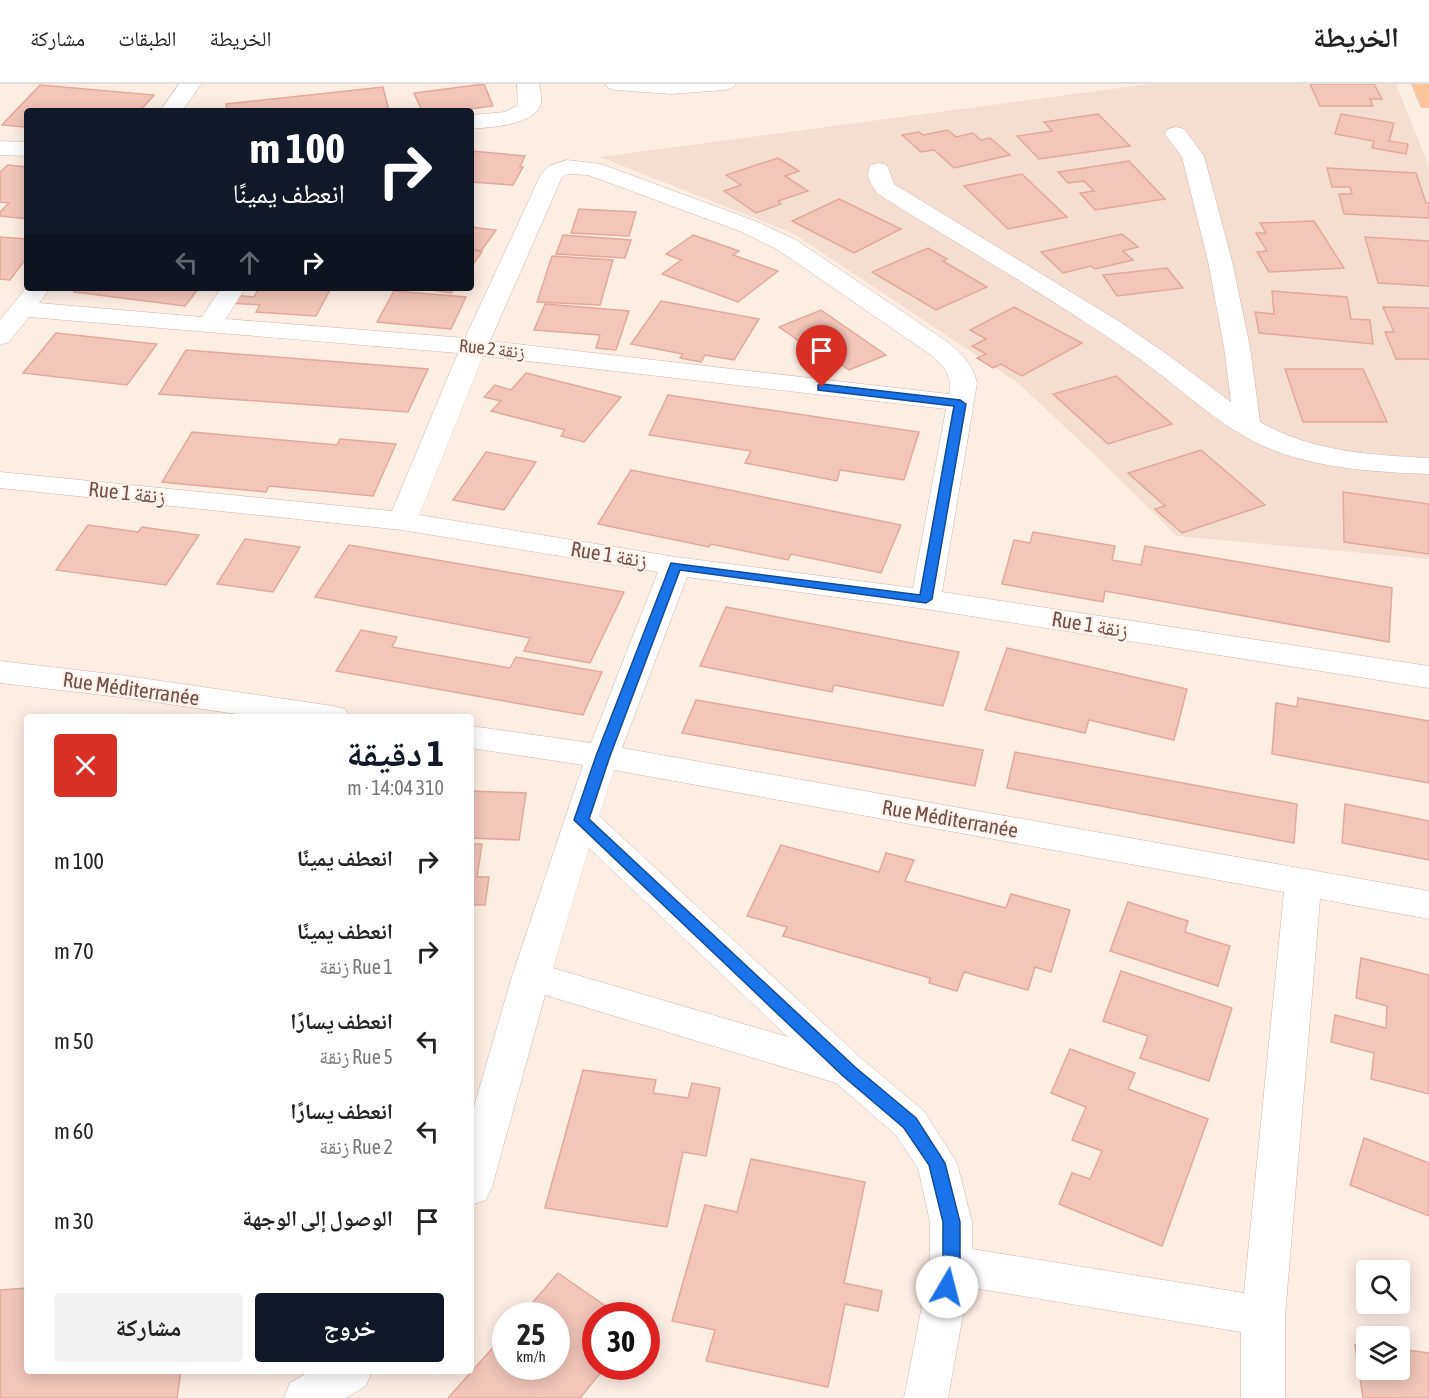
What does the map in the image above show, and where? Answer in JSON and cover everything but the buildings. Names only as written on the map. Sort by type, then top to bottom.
[{"type":"main road","points":[[1422,84],[1429,102]]},
{"type":"street","points":[[173,108],[190,84]]},
{"type":"street","points":[[474,122],[519,116],[527,111],[530,105],[528,84]]},
{"type":"street","points":[[616,84],[644,89],[684,89],[726,84]]},
{"type":"street","points":[[1176,134],[1193,156],[1220,261],[1237,347],[1246,426]]},
{"type":"street","points":[[0,148],[24,149]]},
{"type":"street","points":[[402,521],[474,347],[552,174],[566,167],[578,166],[593,169],[750,227],[787,245],[912,328],[956,363],[964,383],[926,599]]},
{"type":"street","points":[[879,170],[880,180],[886,189],[1142,349],[1246,426],[1281,443],[1314,454],[1353,462],[1429,466]]},
{"type":"street","points":[[0,337],[36,291]]},
{"type":"street","points":[[210,323],[231,291]]},
{"type":"street","name":"Rue 2 زنقة","points":[[21,309],[210,323],[474,347],[960,404]]},
{"type":"street","name":"Rue 1 زنقة","points":[[0,480],[402,521],[676,566],[926,599],[1429,677]]},
{"type":"street","points":[[474,1176],[531,976],[581,820],[603,756],[676,566]]},
{"type":"street","name":"Rue Méditerranée","points":[[0,672],[120,686],[312,714]]},
{"type":"street","name":"Rue Méditerranée","points":[[474,737],[603,756],[1429,905]]},
{"type":"street","points":[[581,820],[849,1071],[910,1123],[937,1163],[951,1222],[951,1265],[927,1398]]},
{"type":"street","points":[[1263,1398],[1263,1316],[1303,884]]},
{"type":"street","points":[[531,976],[849,1071]]},
{"type":"street","points":[[951,1265],[1263,1316]]},
{"type":"street","points":[[306,1398],[345,1374]]},
{"type":"shaded area","points":[[1149,84],[1396,84],[1429,166],[1429,559],[1177,536],[1018,383],[794,234],[600,157]]},
{"type":"route","points":[[822,387],[960,404],[926,599],[676,566],[603,756],[581,820],[849,1071],[910,1123],[937,1163],[951,1222],[951,1265],[947,1287]]}]
